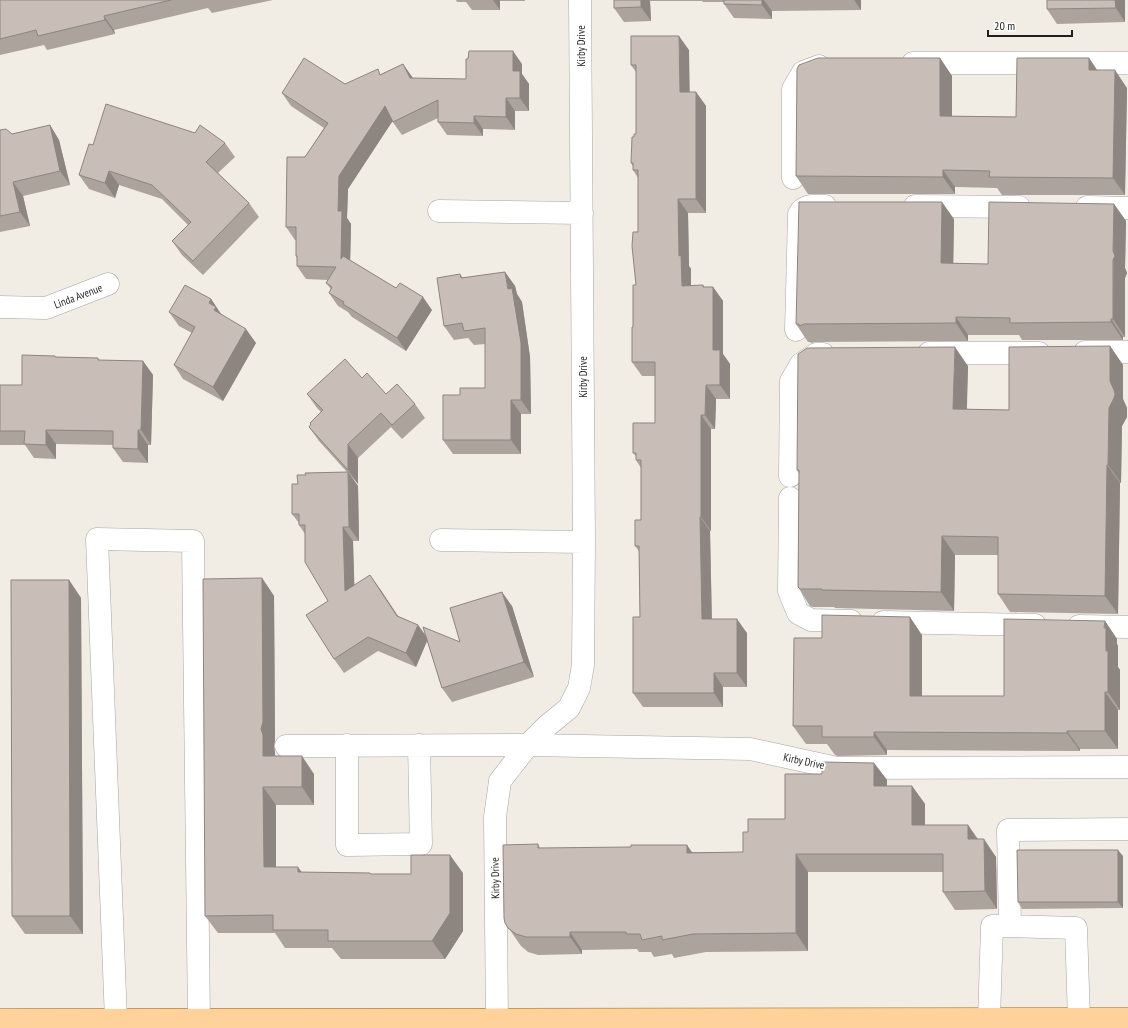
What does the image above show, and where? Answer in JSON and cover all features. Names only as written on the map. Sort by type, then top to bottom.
[{"type":"main road","points":[[0,1020],[1128,1019]]},
{"type":"street","name":"Kirby Drive","points":[[497,1020],[495,817],[500,781],[528,745],[547,726],[569,708],[579,688],[583,665],[584,542],[580,0]]},
{"type":"street","points":[[891,63],[1128,62]]},
{"type":"street","points":[[793,178],[793,89],[803,72],[828,63],[836,63]]},
{"type":"street","points":[[796,330],[799,214],[808,206],[845,206]]},
{"type":"street","points":[[892,206],[1042,207]]},
{"type":"street","points":[[1065,207],[1128,208]]},
{"type":"street","points":[[439,211],[582,213]]},
{"type":"street","name":"Linda Avenue","points":[[0,308],[46,308],[108,284]]},
{"type":"street","points":[[911,354],[1128,352]]},
{"type":"street","points":[[790,476],[790,382],[801,364],[816,354],[840,354]]},
{"type":"street","points":[[790,498],[789,591],[798,612],[811,620],[1128,626]]},
{"type":"street","points":[[116,1020],[96,539],[193,541],[199,1020]]},
{"type":"street","points":[[441,540],[584,542]]},
{"type":"street","points":[[347,745],[347,845],[420,844],[419,745]]},
{"type":"street","name":"Kirby Drive","points":[[286,746],[528,745],[750,749],[836,768],[1128,767]]},
{"type":"street","points":[[1010,926],[1008,830],[1128,828]]},
{"type":"street","points":[[989,1020],[992,926],[1076,928],[1079,1019]]},
{"type":"building","points":[[0,0],[171,0],[104,16],[105,20],[38,36],[36,30],[0,39]]},
{"type":"building","points":[[614,0],[641,0],[641,7],[614,8]]},
{"type":"building","points":[[724,0],[762,0],[762,5],[724,4]]},
{"type":"building","points":[[1047,0],[1115,0],[1116,8],[1047,9]]},
{"type":"building","points":[[631,36],[679,36],[680,92],[696,92],[696,199],[678,199],[679,256],[681,255],[682,286],[703,285],[703,287],[713,287],[713,350],[720,350],[720,385],[706,385],[705,415],[701,415],[700,517],[702,619],[737,619],[737,673],[714,673],[714,693],[633,693],[633,617],[640,617],[639,546],[635,546],[635,520],[641,520],[641,460],[636,460],[636,453],[633,453],[633,423],[655,423],[655,362],[632,362],[633,285],[636,285],[632,246],[633,232],[638,232],[638,170],[633,170],[633,163],[631,163],[632,137],[636,134],[636,65],[631,65]]},
{"type":"building","points":[[469,51],[513,51],[513,71],[520,71],[520,98],[506,98],[506,117],[474,116],[474,123],[438,122],[438,100],[393,122],[385,106],[339,176],[338,211],[342,211],[341,259],[343,256],[396,288],[400,283],[423,297],[397,338],[343,304],[344,302],[329,293],[332,287],[326,283],[336,267],[297,266],[296,227],[286,227],[287,157],[305,157],[328,123],[282,93],[304,58],[345,84],[378,69],[380,75],[403,64],[410,78],[466,79],[466,59],[468,59]]},
{"type":"building","points":[[818,58],[940,58],[940,116],[1016,117],[1017,58],[1089,58],[1089,70],[1115,70],[1113,178],[989,177],[990,171],[943,170],[943,177],[796,176],[797,69],[799,65]]},
{"type":"building","points":[[106,104],[195,133],[200,125],[225,143],[206,162],[249,203],[193,261],[172,241],[191,222],[152,185],[109,171],[105,183],[79,175],[89,144],[93,145]]},
{"type":"building","points":[[50,125],[60,171],[13,182],[20,212],[0,216],[0,130],[6,129],[12,134]]},
{"type":"building","points":[[799,202],[942,202],[941,263],[988,264],[989,202],[1114,204],[1113,251],[1115,256],[1113,260],[1113,319],[1111,319],[1111,322],[1010,323],[1010,318],[956,317],[956,323],[804,324],[799,326],[799,324],[796,324]]},
{"type":"building","points":[[505,272],[508,289],[512,288],[521,343],[521,400],[511,400],[511,440],[443,440],[443,395],[460,395],[460,388],[485,388],[485,328],[464,331],[462,323],[444,326],[437,278],[460,274],[461,278]]},
{"type":"building","points":[[185,285],[211,299],[209,303],[216,307],[214,310],[246,329],[213,387],[174,365],[195,327],[169,312]]},
{"type":"building","points":[[1110,346],[1110,381],[1115,394],[1109,408],[1105,596],[998,594],[998,537],[942,536],[941,592],[822,590],[800,589],[798,587],[798,354],[807,348],[955,347],[953,409],[1009,410],[1009,347]]},
{"type":"building","points":[[22,355],[98,358],[98,360],[143,361],[141,430],[138,430],[138,449],[113,448],[113,431],[46,430],[46,445],[24,444],[25,431],[0,431],[0,385],[22,385]]},
{"type":"building","points":[[345,359],[362,378],[367,373],[386,394],[397,384],[415,404],[392,425],[381,413],[348,444],[348,470],[309,427],[311,424],[310,423],[323,410],[307,394]]},
{"type":"building","points":[[348,472],[349,527],[343,527],[345,591],[370,575],[397,616],[418,625],[406,653],[368,637],[334,659],[306,615],[328,601],[305,562],[305,525],[299,525],[299,514],[292,514],[292,484],[298,484],[297,475],[306,475],[305,473]]},
{"type":"building","points":[[262,578],[263,722],[261,729],[263,735],[263,756],[302,756],[302,787],[263,787],[264,867],[298,867],[298,872],[411,874],[411,855],[450,855],[450,913],[432,941],[328,941],[328,930],[273,930],[273,915],[205,916],[203,579]]},
{"type":"building","points":[[11,580],[69,580],[70,916],[12,916]]},
{"type":"building","points":[[502,592],[524,662],[442,688],[423,627],[460,642],[450,608]]},
{"type":"building","points":[[822,615],[910,617],[910,696],[1004,696],[1004,619],[1105,621],[1104,628],[1106,628],[1106,651],[1108,651],[1108,692],[1105,692],[1105,731],[1067,731],[1067,733],[874,732],[874,737],[822,737],[822,726],[793,726],[794,638],[822,638]]},
{"type":"building","points":[[822,762],[874,763],[874,786],[912,786],[912,825],[968,825],[968,839],[984,839],[985,891],[943,892],[943,854],[796,854],[796,933],[693,934],[662,940],[662,936],[642,940],[640,934],[626,934],[626,932],[570,932],[570,937],[526,937],[516,934],[508,928],[505,923],[503,845],[538,844],[538,848],[687,845],[687,853],[743,852],[743,832],[748,832],[748,819],[785,819],[785,774],[822,774]]},
{"type":"building","points":[[1017,850],[1118,850],[1118,902],[1018,902]]}]
